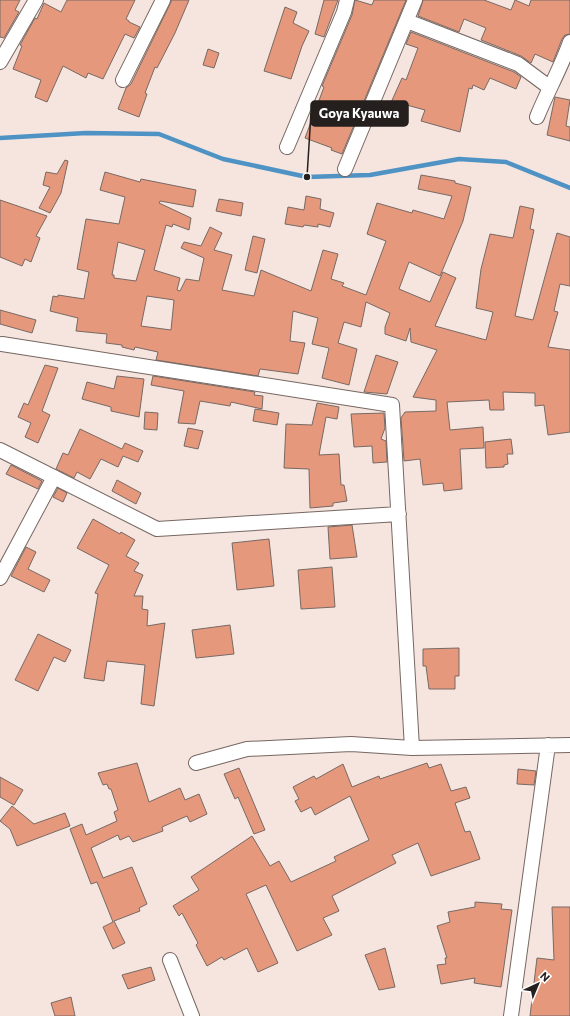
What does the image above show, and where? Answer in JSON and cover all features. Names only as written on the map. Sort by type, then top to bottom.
[{"type":"street","points":[[0,62],[36,0]]},
{"type":"street","points":[[123,80],[162,0]]},
{"type":"street","points":[[287,147],[344,12],[347,0]]},
{"type":"street","points":[[345,169],[415,0]]},
{"type":"street","points":[[407,21],[518,64],[549,87]]},
{"type":"street","points":[[537,117],[549,87],[563,62],[570,42]]},
{"type":"street","points":[[1,345],[392,405],[412,748]]},
{"type":"street","points":[[0,450],[157,529],[399,514]]},
{"type":"street","points":[[0,578],[54,477]]},
{"type":"street","points":[[196,763],[247,749],[351,744],[412,748],[548,745],[570,746]]},
{"type":"street","points":[[511,1016],[548,745]]},
{"type":"street","points":[[170,960],[192,1016]]},
{"type":"building","points":[[0,0],[20,0],[15,10],[19,12],[4,38],[0,37]]},
{"type":"building","points":[[67,0],[135,0],[126,19],[140,27],[134,38],[125,34],[103,79],[88,73],[86,78],[63,66],[47,102],[35,97],[41,80],[13,69],[22,46],[20,45],[35,18],[37,19],[44,3],[61,12]]},
{"type":"building","points":[[172,0],[189,0],[175,33],[157,68],[155,67],[145,93],[147,94],[139,117],[118,109],[126,88],[131,84]]},
{"type":"building","points":[[324,0],[338,0],[324,37],[315,34]]},
{"type":"building","points":[[355,0],[372,5],[374,0],[406,0],[342,154],[331,150],[332,148],[305,138],[324,87],[322,86],[352,15]]},
{"type":"building","points":[[423,0],[484,0],[511,10],[515,0],[529,6],[531,0],[570,0],[570,34],[565,35],[562,39],[553,62],[535,54],[531,63],[521,56],[481,40],[486,28],[464,19],[459,32],[418,16]]},
{"type":"building","points":[[285,7],[297,12],[293,23],[309,31],[302,46],[291,79],[264,71]]},
{"type":"building","points":[[411,32],[514,72],[521,77],[516,89],[490,78],[484,90],[473,85],[472,89],[469,88],[460,132],[421,121],[425,110],[403,104],[400,111],[389,107],[402,78],[406,80],[418,48],[406,44]]},
{"type":"building","points":[[208,49],[219,53],[214,68],[203,65]]},
{"type":"building","points":[[555,97],[570,100],[566,126],[570,127],[570,141],[547,135]]},
{"type":"building","points":[[65,160],[68,161],[61,193],[50,213],[39,208],[50,187],[43,185],[46,172],[57,174]]},
{"type":"building","points":[[105,172],[140,182],[141,179],[196,190],[193,207],[160,201],[159,203],[191,218],[189,230],[173,224],[172,227],[166,225],[154,270],[180,278],[177,290],[180,291],[186,279],[199,281],[204,258],[181,248],[184,242],[201,246],[210,227],[222,233],[214,250],[232,255],[222,290],[254,296],[261,270],[311,291],[323,250],[338,254],[331,279],[344,283],[342,286],[366,295],[386,241],[367,234],[377,203],[412,213],[413,210],[444,219],[452,196],[418,189],[421,175],[455,181],[455,183],[471,187],[463,221],[440,276],[409,262],[399,289],[430,302],[443,272],[456,278],[435,326],[486,340],[493,312],[476,308],[481,269],[490,234],[513,238],[520,206],[534,209],[530,229],[534,230],[515,316],[533,320],[557,233],[570,237],[570,286],[560,284],[554,311],[558,312],[548,347],[570,350],[570,432],[548,435],[544,405],[535,406],[535,393],[503,392],[504,410],[490,410],[489,400],[447,402],[450,430],[483,427],[484,448],[460,449],[462,489],[444,491],[443,483],[423,485],[420,459],[404,461],[401,418],[405,412],[436,411],[436,400],[413,397],[437,350],[411,342],[410,328],[406,341],[385,334],[385,327],[390,313],[366,302],[361,327],[344,322],[338,343],[357,349],[349,385],[322,378],[329,348],[312,344],[318,318],[293,311],[290,341],[305,343],[298,374],[260,369],[258,376],[156,360],[158,352],[135,347],[134,350],[122,347],[122,345],[106,343],[107,334],[76,331],[78,318],[50,311],[53,296],[58,297],[58,295],[84,299],[89,272],[77,269],[86,219],[119,224],[125,197],[100,190]],"holes":[[[118,242],[145,250],[136,281],[114,278],[114,275],[112,275]],[[147,296],[174,300],[171,330],[141,326]]]},
{"type":"building","points":[[306,196],[321,199],[320,209],[334,213],[330,227],[318,224],[318,227],[304,225],[303,227],[285,224],[288,207],[304,210]]},
{"type":"building","points":[[219,199],[243,203],[241,216],[216,211]]},
{"type":"building","points":[[0,200],[47,216],[36,236],[40,238],[31,262],[25,259],[22,266],[0,257]]},
{"type":"building","points":[[253,236],[265,239],[257,273],[245,270]]},
{"type":"building","points":[[0,310],[36,320],[32,333],[0,324]]},
{"type":"building","points":[[376,355],[398,362],[387,394],[364,392]]},
{"type":"building","points":[[45,365],[58,368],[42,411],[50,415],[38,443],[25,437],[31,423],[18,417],[24,403],[28,405]]},
{"type":"building","points":[[117,376],[144,379],[139,417],[111,411],[111,407],[82,399],[87,382],[114,389]]},
{"type":"building","points":[[153,376],[255,392],[254,395],[263,396],[262,409],[231,402],[230,406],[200,401],[195,424],[178,423],[184,391],[151,385]]},
{"type":"building","points":[[317,403],[339,407],[337,419],[326,417],[319,455],[339,454],[341,485],[344,485],[347,501],[333,503],[333,506],[310,508],[309,469],[284,468],[286,424],[312,425]]},
{"type":"building","points":[[255,409],[279,413],[277,425],[253,421]]},
{"type":"building","points":[[145,412],[158,413],[157,430],[144,429]]},
{"type":"building","points":[[384,413],[385,428],[381,439],[386,441],[387,462],[373,463],[372,446],[354,447],[351,414]]},
{"type":"building","points":[[188,428],[203,431],[198,449],[184,446]]},
{"type":"building","points":[[80,429],[122,449],[125,443],[143,451],[138,462],[123,456],[118,467],[101,459],[90,479],[77,472],[74,478],[56,469],[63,453],[68,455]]},
{"type":"building","points":[[511,439],[513,454],[507,454],[508,464],[504,465],[504,467],[486,468],[485,442]]},
{"type":"building","points":[[11,465],[42,481],[38,489],[6,474]]},
{"type":"building","points":[[117,480],[141,493],[136,504],[112,491]]},
{"type":"building","points":[[58,488],[67,493],[63,502],[53,497]]},
{"type":"building","points":[[93,519],[120,534],[121,532],[135,540],[126,556],[139,563],[134,571],[143,575],[134,596],[143,596],[142,609],[148,610],[147,626],[165,623],[154,706],[141,704],[145,665],[107,661],[104,681],[84,678],[98,594],[95,593],[109,565],[77,548]]},
{"type":"building","points":[[352,525],[357,557],[330,559],[328,527]]},
{"type":"building","points":[[269,539],[274,586],[237,590],[232,543]]},
{"type":"building","points":[[26,547],[36,552],[28,569],[50,580],[44,592],[11,576]]},
{"type":"building","points":[[332,567],[335,607],[301,609],[298,570]]},
{"type":"building","points":[[230,625],[234,654],[196,658],[192,630]]},
{"type":"building","points":[[38,634],[71,650],[65,662],[54,657],[38,691],[15,680]]},
{"type":"building","points":[[459,648],[459,676],[455,676],[455,689],[429,689],[426,666],[423,666],[423,649]]},
{"type":"building","points":[[137,763],[149,802],[180,788],[185,800],[199,794],[207,814],[190,822],[187,816],[162,827],[163,831],[133,842],[129,836],[120,840],[118,835],[91,848],[103,878],[132,867],[147,904],[139,908],[140,911],[114,921],[125,943],[113,949],[103,927],[113,922],[97,882],[91,884],[70,829],[82,824],[86,835],[117,821],[114,812],[118,810],[111,789],[109,789],[107,784],[103,785],[98,773]]},
{"type":"building","points":[[427,763],[429,768],[441,764],[451,791],[466,787],[470,798],[455,803],[465,832],[470,831],[480,859],[431,876],[418,843],[392,855],[396,863],[332,896],[339,911],[323,918],[332,935],[297,951],[266,885],[246,894],[278,963],[258,972],[247,948],[224,960],[222,957],[207,966],[196,945],[198,943],[182,913],[179,916],[173,906],[199,890],[191,877],[252,836],[270,866],[279,861],[291,882],[336,861],[334,857],[369,840],[350,796],[315,815],[311,807],[301,812],[295,801],[299,799],[293,787],[314,776],[316,779],[343,764],[352,787],[379,776],[380,779]]},
{"type":"building","points":[[239,768],[265,830],[254,834],[238,797],[235,799],[224,774]]},
{"type":"building","points":[[518,769],[536,771],[534,785],[517,784]]},
{"type":"building","points":[[0,777],[23,790],[14,805],[0,797]]},
{"type":"building","points":[[12,806],[34,824],[65,813],[70,826],[17,846],[10,829],[0,821]]},
{"type":"building","points":[[475,902],[502,904],[501,909],[512,910],[501,987],[474,983],[475,978],[441,984],[437,965],[446,964],[445,958],[447,958],[437,926],[450,922],[448,912],[475,907]]},
{"type":"building","points":[[552,907],[570,907],[570,1016],[530,1016],[537,958],[554,960]]},
{"type":"building","points":[[385,948],[395,987],[379,990],[365,955]]},
{"type":"building","points":[[151,967],[155,980],[128,989],[122,975]]},
{"type":"building","points":[[71,997],[75,1016],[55,1016],[51,1003]]},
{"type":"waterway","points":[[0,138],[86,133],[159,134],[223,159],[307,177],[370,175],[459,159],[506,162],[570,188]]},
{"type":"place","name":"Goya Kyauwa","points":[[307,177]]}]
